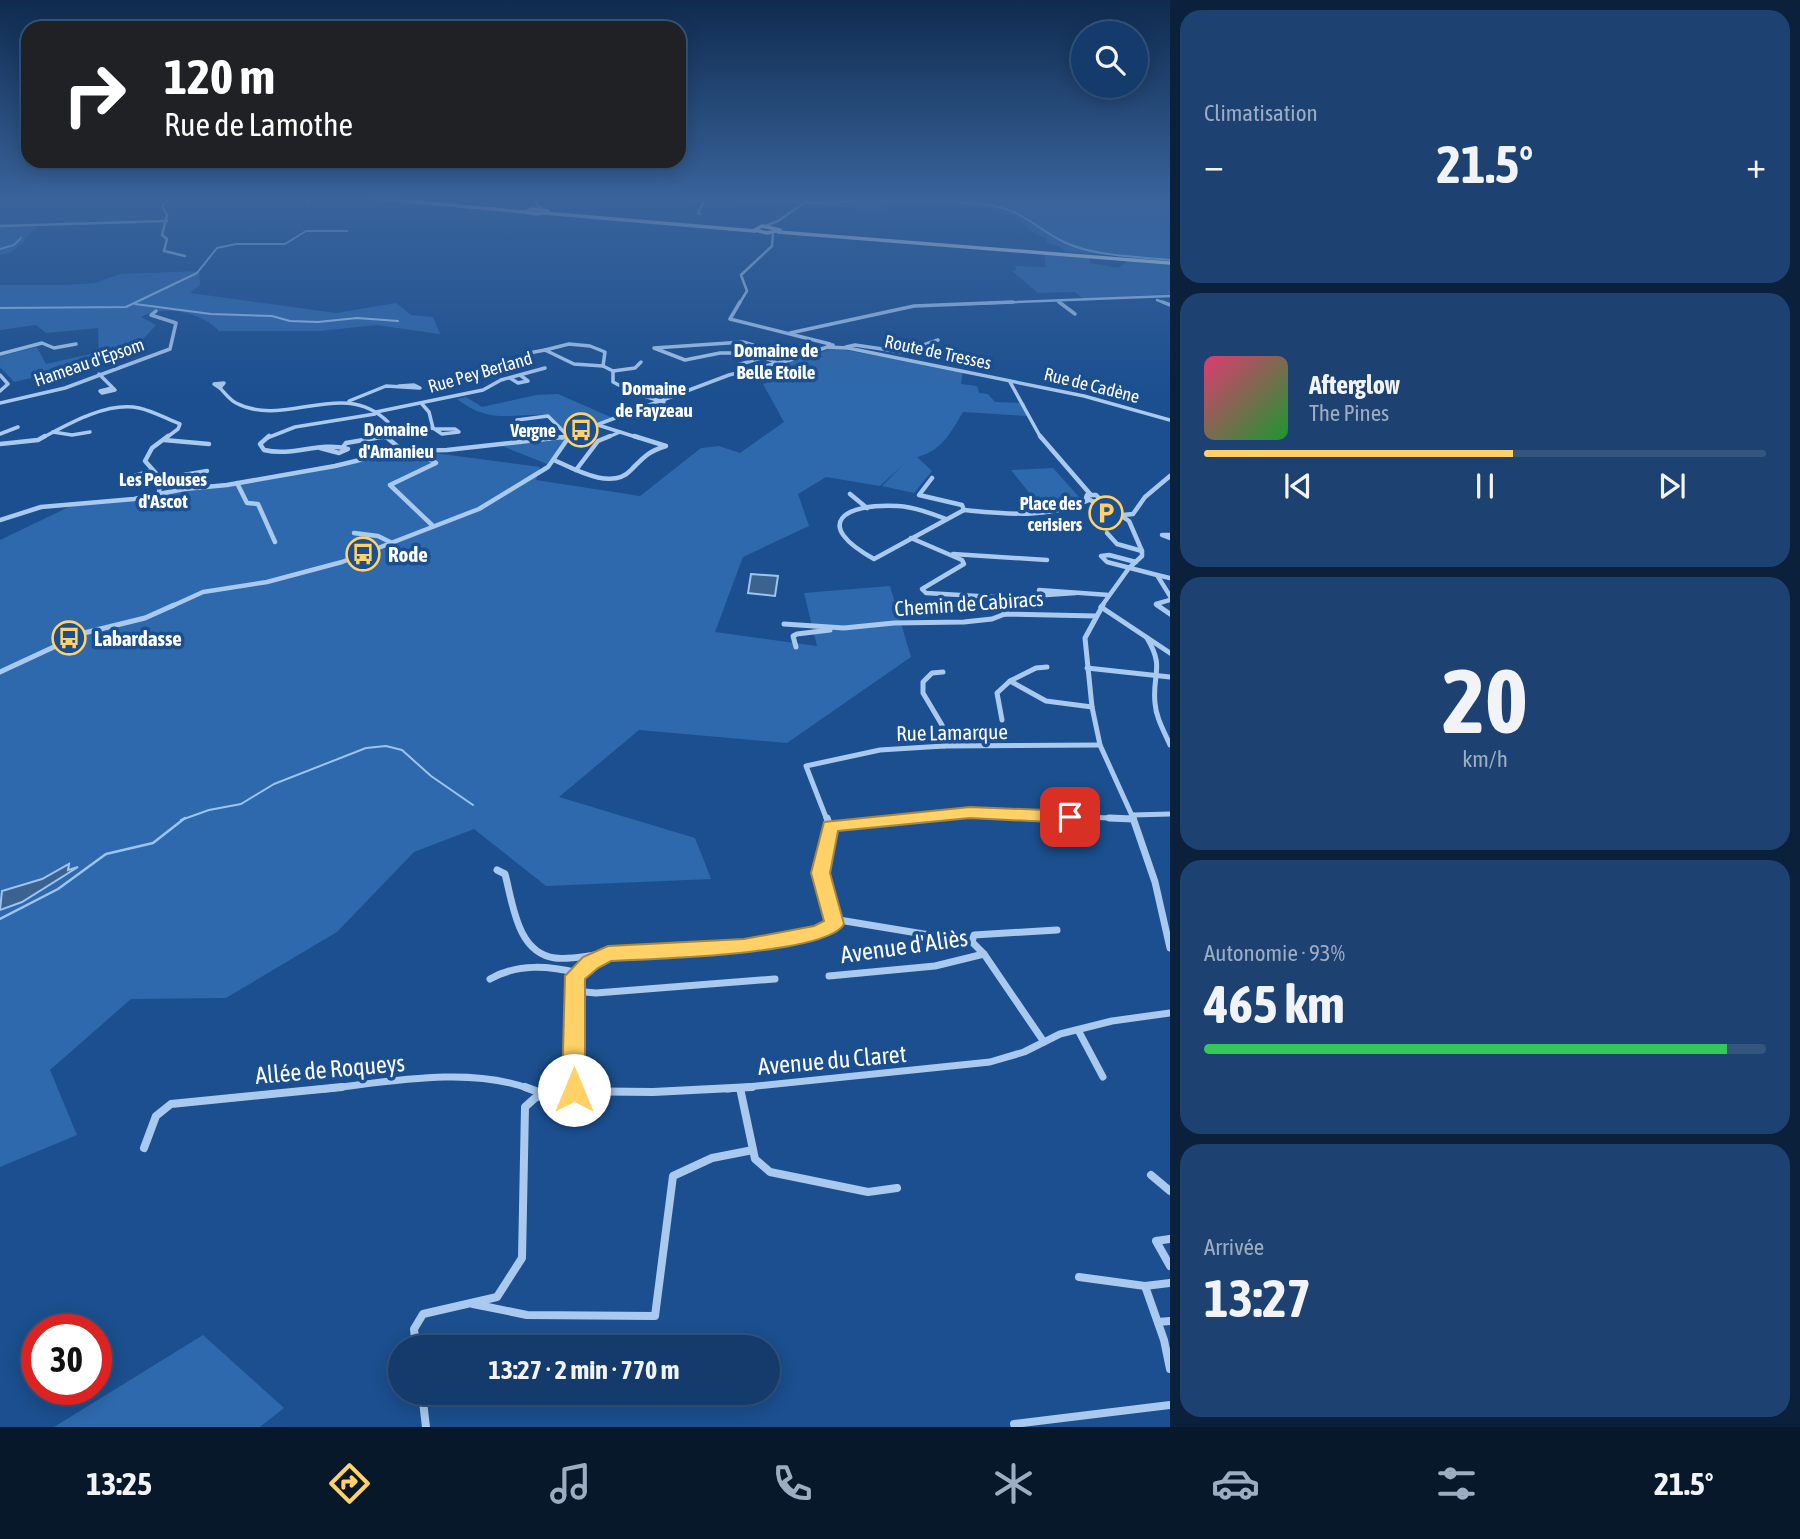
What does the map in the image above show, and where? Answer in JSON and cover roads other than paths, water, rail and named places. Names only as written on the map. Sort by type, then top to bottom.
[{"type":"street","points":[[753,264],[741,275],[747,291],[730,318],[831,346]]},
{"type":"street","points":[[790,333],[914,306],[1154,299],[1170,296]]},
{"type":"street","points":[[1154,299],[1170,305]]},
{"type":"street","points":[[1058,301],[1075,314]]},
{"type":"street","name":"Hameau d'Epsom","points":[[0,403],[44,394],[170,349],[176,323],[150,315],[156,311]]},
{"type":"street","points":[[845,347],[855,345],[901,352],[938,340]]},
{"type":"street","points":[[754,353],[753,345],[743,342],[654,348],[685,360],[720,353],[754,353],[778,363]]},
{"type":"street","points":[[0,354],[41,343],[54,348],[76,344]]},
{"type":"street","points":[[529,353],[566,344],[588,344],[605,352],[603,366]]},
{"type":"street","points":[[0,520],[41,507],[130,500],[349,463],[402,450],[451,450],[568,435],[745,370],[778,363],[831,346]]},
{"type":"street","name":"Route de Tresses","points":[[831,346],[1007,380],[1025,403],[1038,434],[1090,498]]},
{"type":"street","points":[[545,350],[574,364],[603,366],[613,370],[635,368],[641,362]]},
{"type":"street","points":[[745,370],[738,365],[766,357]]},
{"type":"street","name":"Rue Pey Berland","points":[[385,438],[346,443],[343,447],[348,450],[339,453],[320,448],[278,454],[264,450],[260,444],[265,438],[279,431],[351,421],[484,390],[510,378],[545,368]]},
{"type":"street","points":[[613,370],[613,382],[662,402]]},
{"type":"street","points":[[99,374],[112,388]]},
{"type":"street","points":[[0,375],[8,384],[0,391]]},
{"type":"street","points":[[510,378],[518,383],[528,381],[520,375]]},
{"type":"street","name":"Rue de Cadène","points":[[1007,380],[1084,396],[1170,419]]},
{"type":"street","points":[[648,396],[668,383]]},
{"type":"street","points":[[220,388],[233,401],[250,408],[288,408],[349,401],[372,390],[398,386],[414,385],[420,388],[411,390],[398,386]]},
{"type":"street","points":[[349,401],[379,413],[388,422],[383,434],[385,438],[402,450]]},
{"type":"street","points":[[422,403],[429,412],[434,429]]},
{"type":"street","points":[[0,444],[33,442],[82,416],[127,407],[139,408],[180,424],[178,429],[152,448],[145,459],[146,465],[161,479]]},
{"type":"street","points":[[556,426],[524,430],[517,421],[548,416],[568,435]]},
{"type":"street","points":[[554,460],[576,470],[605,478],[624,476],[640,457],[666,446],[598,425]]},
{"type":"street","points":[[0,434],[18,427]]},
{"type":"street","points":[[385,438],[434,429],[455,429],[459,432],[449,434],[434,429]]},
{"type":"street","points":[[53,432],[72,435],[90,432]]},
{"type":"street","points":[[576,470],[598,441],[621,432]]},
{"type":"street","points":[[0,672],[84,633],[145,618],[203,592],[267,582],[342,562],[479,509],[540,474],[554,460],[568,435]]},
{"type":"street","points":[[163,440],[209,444]]},
{"type":"street","points":[[422,450],[422,455],[435,460],[435,465],[390,485],[433,526]]},
{"type":"street","points":[[121,483],[127,478],[152,471]]},
{"type":"street","points":[[161,479],[206,471]]},
{"type":"street","points":[[1123,515],[1133,514],[1145,497],[1170,476]]},
{"type":"street","points":[[932,478],[919,495],[962,506],[964,510]]},
{"type":"street","points":[[161,479],[159,492],[162,494]]},
{"type":"street","points":[[237,483],[246,502],[258,504],[277,540]]},
{"type":"street","points":[[850,494],[867,508]]},
{"type":"street","points":[[946,519],[910,508],[867,508],[846,515],[839,522],[838,531],[842,540],[852,549],[874,559],[964,510],[1041,515],[1069,511],[1090,498],[1123,515],[1129,521],[1142,551]]},
{"type":"street","points":[[354,533],[378,537],[392,543]]},
{"type":"street","points":[[1107,533],[1110,541],[1118,546],[1142,551]]},
{"type":"street","points":[[911,538],[962,560],[964,564],[922,589],[926,593],[994,597],[999,600],[1004,614]]},
{"type":"street","points":[[1142,551],[1101,607],[1085,638],[1087,668],[1100,745],[1132,817],[1155,882],[1170,948]]},
{"type":"street","points":[[948,554],[1047,560]]},
{"type":"street","points":[[1136,562],[1110,555],[1101,556],[1103,561],[1170,578]]},
{"type":"street","points":[[1157,575],[1170,598],[1156,603],[1170,614]]},
{"type":"street","points":[[1076,593],[1070,590],[1039,590],[1046,595],[1109,595]]},
{"type":"street","points":[[1101,607],[1170,653]]},
{"type":"street","name":"Chemin de Cabiracs","points":[[796,646],[793,636],[797,634],[894,623],[992,620],[997,615],[1004,614],[1096,616]]},
{"type":"street","name":"Chemin de Cabiracs","points":[[784,624],[844,628]]},
{"type":"street","points":[[1147,638],[1159,655],[1161,665],[1154,699],[1158,720],[1169,740]]},
{"type":"street","points":[[1002,720],[995,695],[997,689],[1036,668],[1047,667]]},
{"type":"street","points":[[1087,668],[1170,677]]},
{"type":"street","points":[[943,672],[932,673],[923,682],[923,693],[942,725],[944,746]]},
{"type":"street","points":[[1010,681],[1054,703],[1092,707]]},
{"type":"street","name":"Rue Lamarque","points":[[830,826],[806,766],[880,750],[944,746],[1100,745]]},
{"type":"street","points":[[496,870],[505,874],[526,942],[536,951],[553,958],[770,942],[818,932],[834,924],[820,873],[830,826],[970,812],[1132,817],[1170,814]]},
{"type":"street","points":[[833,919],[972,942],[984,954],[1044,1042]]},
{"type":"street","points":[[972,942],[974,935],[1057,930]]},
{"type":"street","points":[[574,1090],[575,976],[591,962],[608,954]]},
{"type":"street","name":"Avenue d'Aliès","points":[[829,976],[935,966],[984,954]]},
{"type":"street","points":[[572,956],[580,972]]},
{"type":"street","points":[[490,979],[499,973],[536,967],[580,972]]},
{"type":"street","points":[[574,991],[596,993],[775,978]]},
{"type":"street","name":"Avenue du Claret","points":[[544,1094],[574,1090],[653,1092],[740,1088],[929,1070],[990,1062],[1112,1021],[1170,1013]]},
{"type":"street","points":[[1079,1030],[1103,1077]]},
{"type":"street","name":"Allée de Roqueys","points":[[145,1148],[156,1116],[171,1104],[401,1081],[475,1077],[512,1082],[544,1094]]},
{"type":"street","points":[[740,1088],[755,1158],[770,1172],[868,1192],[897,1188]]},
{"type":"street","points":[[415,1335],[414,1329],[423,1314],[497,1297],[523,1258],[525,1107],[544,1094]]},
{"type":"street","points":[[472,1304],[527,1315],[655,1316],[671,1208],[673,1175],[703,1158],[725,1152],[753,1150]]},
{"type":"street","points":[[1151,1175],[1170,1191]]},
{"type":"street","points":[[1170,1239],[1156,1241],[1170,1266]]},
{"type":"street","points":[[1079,1277],[1145,1286],[1170,1283]]},
{"type":"street","points":[[1145,1286],[1170,1369]]},
{"type":"street","points":[[1158,1322],[1170,1321]]},
{"type":"street","points":[[423,1405],[426,1427]]},
{"type":"street","points":[[1014,1424],[1170,1405]]},
{"type":"waterway","points":[[0,308],[126,307],[197,273],[205,264]]},
{"type":"waterway","points":[[135,304],[211,314],[272,316],[290,321],[318,322],[357,318],[398,321]]},
{"type":"waterway","points":[[184,819],[209,810],[241,804],[274,784],[366,748],[386,746],[402,750],[431,776],[473,805]]},
{"type":"waterway","points":[[0,919],[58,889],[106,854],[153,843],[184,819]]},
{"type":"place","name":"Vergne","points":[[581,430]]},
{"type":"place","name":"Place des cerisiers","points":[[1106,513]]},
{"type":"place","name":"Rode","points":[[363,554]]},
{"type":"place","name":"Labardasse","points":[[69,638]]},
{"type":"district","name":"Domaine de Belle Etoile","points":[[776,361]]},
{"type":"district","name":"Domaine de Fayzeau","points":[[654,399]]},
{"type":"district","name":"Domaine d'Amanieu","points":[[396,440]]},
{"type":"district","name":"Les Pelouses d'Ascot","points":[[163,490]]}]
